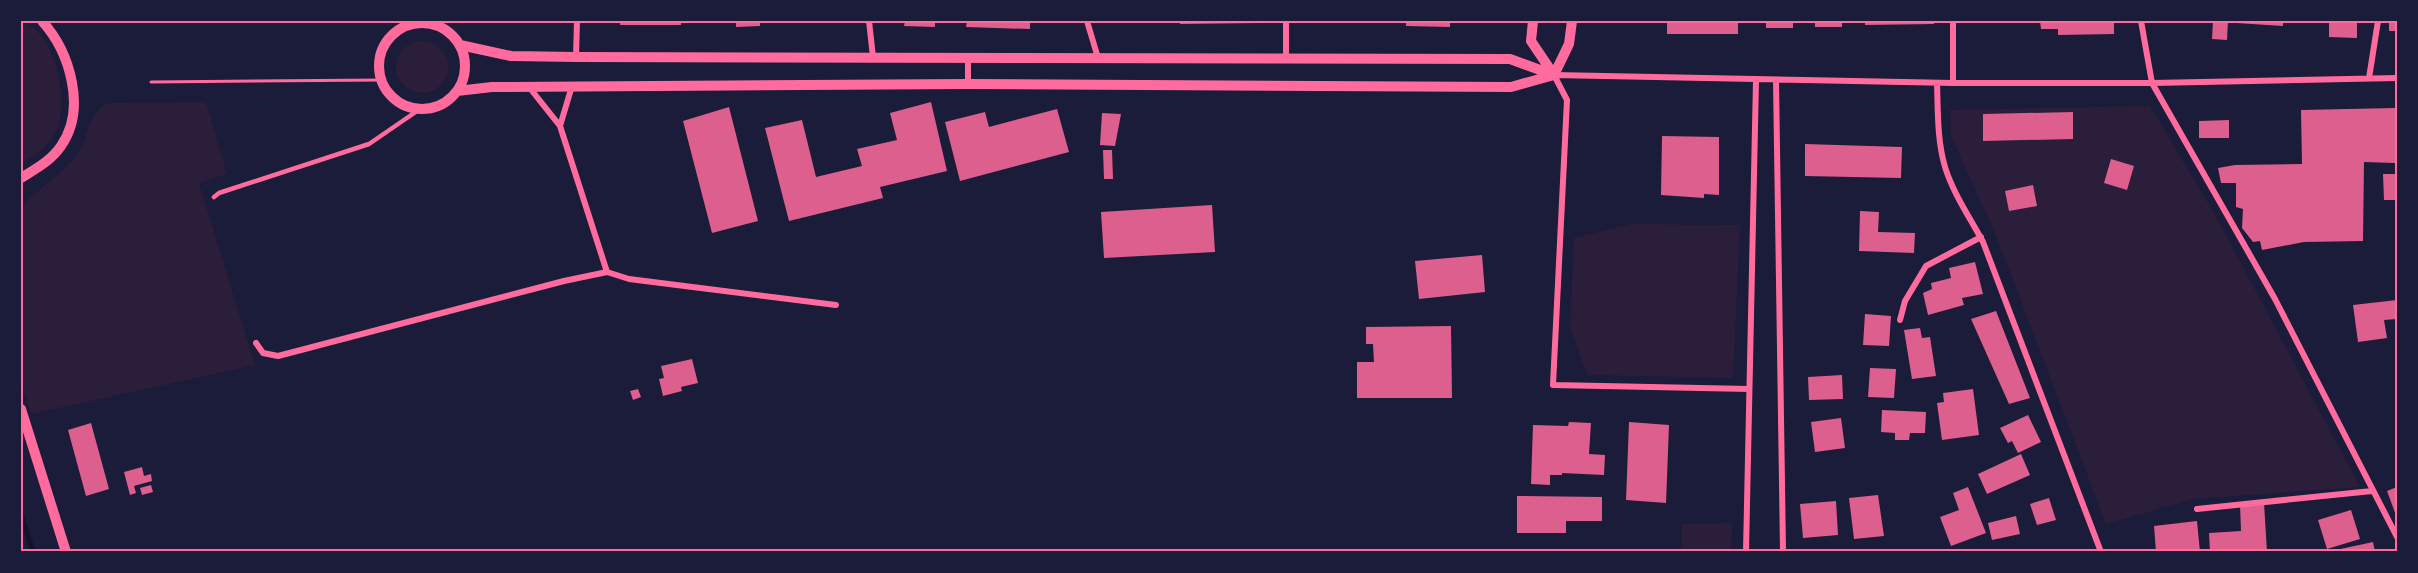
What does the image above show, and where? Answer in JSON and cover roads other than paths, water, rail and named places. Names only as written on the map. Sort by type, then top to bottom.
[{"type":"street","points":[[576,57],[578,21]]},
{"type":"street","points":[[869,21],[873,57]]},
{"type":"street","points":[[1087,21],[1098,58]]},
{"type":"street","points":[[1286,21],[1286,58]]},
{"type":"street","points":[[1533,21],[1531,41],[1554,75],[1567,100],[1553,385],[1749,389]]},
{"type":"street","points":[[1554,75],[1569,44],[1572,21]]},
{"type":"street","points":[[1953,21],[1953,83]]},
{"type":"street","points":[[2142,21],[2152,82],[2276,299],[2397,537]]},
{"type":"street","points":[[2369,78],[2378,21]]},
{"type":"street","points":[[413,22],[446,25],[460,45],[465,58],[465,72],[457,91],[441,105],[420,109],[393,98],[382,80],[379,66],[384,45],[399,29],[413,22]]},
{"type":"street","points":[[21,178],[51,158],[61,147],[73,118],[73,93],[65,57],[60,44],[46,23]]},
{"type":"street","points":[[460,45],[511,56],[576,57],[1510,59],[1554,75]]},
{"type":"street","points":[[968,57],[968,84]]},
{"type":"street","points":[[457,91],[492,87],[968,84],[1511,87],[1554,75],[1937,83],[2397,78]]},
{"type":"street","points":[[1746,552],[1756,80]]},
{"type":"street","points":[[1776,80],[1783,552]]},
{"type":"street","points":[[1937,83],[1939,131],[1945,167],[1960,202],[1981,237],[2101,552]]},
{"type":"street","points":[[560,126],[572,86]]},
{"type":"street","points":[[528,87],[560,126],[607,272]]},
{"type":"street","points":[[1900,320],[1905,301],[1926,266],[1981,237]]},
{"type":"street","points":[[256,343],[263,353],[278,356],[496,298],[607,272],[629,279],[836,305]]},
{"type":"street","points":[[21,409],[66,552]]},
{"type":"street","points":[[2197,508],[2372,491]]},
{"type":"lane","points":[[214,197],[219,193],[369,144],[420,109]]},
{"type":"waterway","points":[[21,514],[33,552]]}]
